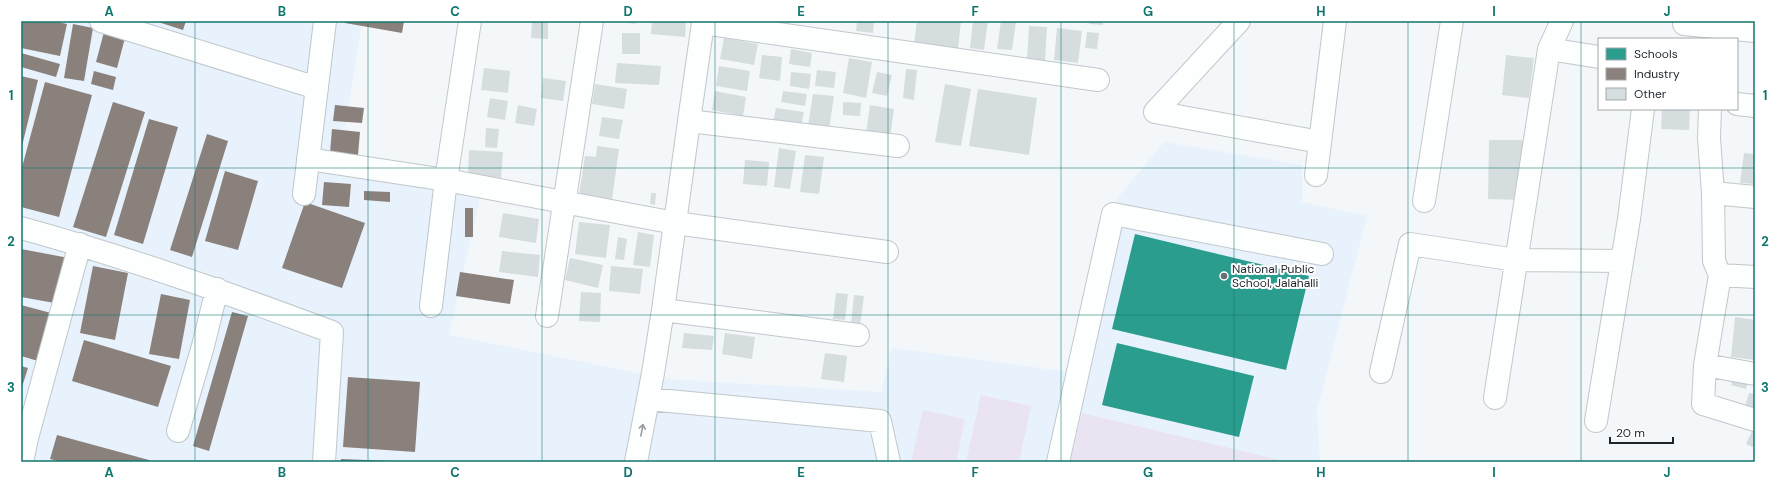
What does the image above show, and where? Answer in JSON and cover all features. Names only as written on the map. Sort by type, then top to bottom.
[{"type":"street","points":[[101,21],[317,88]]},
{"type":"street","points":[[304,194],[325,21]]},
{"type":"street","points":[[431,306],[446,180],[470,21]]},
{"type":"street","points":[[546,316],[592,21]]},
{"type":"street","points":[[1238,21],[1154,112],[1320,142]]},
{"type":"street","points":[[1316,175],[1335,21]]},
{"type":"street","points":[[1424,201],[1452,21]]},
{"type":"street","points":[[1495,398],[1549,49],[1562,21]]},
{"type":"street","points":[[636,462],[656,360],[703,22],[1098,80]]},
{"type":"street","points":[[1684,22],[1755,30]]},
{"type":"street","points":[[1684,22],[1693,33],[1708,38]]},
{"type":"street","points":[[1549,49],[1598,57]]},
{"type":"street","points":[[1738,104],[1755,106]]},
{"type":"street","points":[[1596,421],[1622,261],[1643,110]]},
{"type":"street","points":[[1710,110],[1709,138],[1713,193],[1714,261],[1720,275],[1705,365],[1704,404],[1755,420]]},
{"type":"street","points":[[690,121],[898,146]]},
{"type":"street","points":[[308,159],[446,180],[675,222],[887,252]]},
{"type":"street","points":[[1713,193],[1755,197]]},
{"type":"street","points":[[1058,462],[1114,214],[1322,254]]},
{"type":"street","points":[[21,228],[80,244],[217,289],[332,332],[324,462]]},
{"type":"street","points":[[22,462],[27,438],[80,244]]},
{"type":"street","points":[[1381,372],[1410,244],[1516,260],[1622,261]]},
{"type":"street","points":[[1720,275],[1755,277]]},
{"type":"street","points":[[178,431],[203,346],[217,289]]},
{"type":"street","points":[[663,310],[858,335]]},
{"type":"street","points":[[1705,365],[1755,374]]},
{"type":"street","points":[[648,399],[880,421],[889,462]]},
{"type":"shaded area","points":[[21,21],[362,21],[338,174],[481,194],[449,335],[667,379],[881,392],[892,348],[1076,373],[1111,206],[1164,142],[1302,165],[1302,202],[1367,216],[1317,410],[1320,462],[21,462]]},
{"type":"shaded area","points":[[981,395],[1031,406],[1019,462],[966,462]]},
{"type":"shaded area","points":[[923,410],[965,419],[956,462],[911,462]]},
{"type":"shaded area","points":[[1082,413],[1288,462],[1070,462]]},
{"type":"building: Schools","points":[[1135,234],[1309,276],[1286,370],[1112,329]]},
{"type":"building: Schools","points":[[1117,343],[1254,376],[1239,437],[1102,405]]},
{"type":"building: Industry","points":[[21,21],[53,21],[67,24],[60,56],[21,48]]},
{"type":"building: Industry","points":[[155,21],[186,21],[183,30]]},
{"type":"building: Industry","points":[[345,21],[404,21],[402,33],[345,23]]},
{"type":"building: Industry","points":[[73,24],[93,28],[84,81],[64,78]]},
{"type":"building: Industry","points":[[104,32],[125,38],[117,68],[96,62]]},
{"type":"building: Industry","points":[[21,53],[60,64],[56,77],[21,67]]},
{"type":"building: Industry","points":[[94,71],[116,77],[113,90],[91,84]]},
{"type":"building: Industry","points":[[21,76],[38,80],[22,146],[21,146]]},
{"type":"building: Industry","points":[[45,82],[92,95],[59,217],[21,207],[21,171]]},
{"type":"building: Industry","points":[[113,102],[145,112],[106,237],[73,227]]},
{"type":"building: Industry","points":[[335,105],[364,108],[362,123],[333,121]]},
{"type":"building: Industry","points":[[149,119],[178,127],[143,244],[114,235]]},
{"type":"building: Industry","points":[[332,129],[360,132],[358,155],[330,153]]},
{"type":"building: Industry","points":[[207,134],[228,141],[192,257],[170,250]]},
{"type":"building: Industry","points":[[225,171],[258,181],[238,250],[205,241]]},
{"type":"building: Industry","points":[[324,182],[351,184],[349,207],[322,205]]},
{"type":"building: Industry","points":[[364,191],[390,192],[390,202],[364,200]]},
{"type":"building: Industry","points":[[305,202],[365,223],[342,288],[282,268]]},
{"type":"building: Industry","points":[[465,208],[473,208],[473,237],[465,237]]},
{"type":"building: Industry","points":[[21,249],[69,258],[60,304],[21,297]]},
{"type":"building: Industry","points":[[93,266],[128,273],[115,340],[80,333]]},
{"type":"building: Industry","points":[[460,272],[514,280],[510,304],[456,296]]},
{"type":"building: Industry","points":[[161,294],[190,300],[179,359],[149,354]]},
{"type":"building: Industry","points":[[21,305],[51,313],[38,361],[21,356]]},
{"type":"building: Industry","points":[[232,312],[248,316],[209,451],[193,446]]},
{"type":"building: Industry","points":[[84,340],[171,366],[158,407],[72,381]]},
{"type":"building: Industry","points":[[21,366],[28,368],[21,390]]},
{"type":"building: Industry","points":[[348,377],[420,382],[415,452],[343,447]]},
{"type":"building: Industry","points":[[57,435],[149,460],[149,462],[62,462],[50,459]]},
{"type":"building: Industry","points":[[341,459],[392,461],[392,462],[341,462]]},
{"type":"building: Other","points":[[532,21],[548,21],[548,39],[531,38]]},
{"type":"building: Other","points":[[618,21],[635,21],[635,24]]},
{"type":"building: Other","points":[[652,21],[686,21],[685,37],[651,34]]},
{"type":"building: Other","points":[[857,21],[874,21],[873,33],[856,31]]},
{"type":"building: Other","points":[[917,21],[961,21],[958,49],[914,44]]},
{"type":"building: Other","points":[[973,21],[988,21],[984,50],[970,48]]},
{"type":"building: Other","points":[[1001,21],[1016,22],[1012,50],[997,49]]},
{"type":"building: Other","points":[[1090,21],[1103,21],[1103,25],[1089,24]]},
{"type":"building: Other","points":[[1029,26],[1047,27],[1045,61],[1027,60]]},
{"type":"building: Other","points":[[1057,28],[1082,31],[1078,63],[1054,60]]},
{"type":"building: Other","points":[[1087,32],[1099,33],[1097,49],[1085,48]]},
{"type":"building: Other","points":[[622,33],[640,33],[640,54],[622,54]]},
{"type":"building: Other","points":[[724,38],[758,44],[754,65],[720,59]]},
{"type":"building: Other","points":[[791,49],[812,53],[810,67],[789,64]]},
{"type":"building: Other","points":[[762,55],[782,57],[780,81],[759,78]]},
{"type":"building: Other","points":[[1506,55],[1534,58],[1529,98],[1502,95]]},
{"type":"building: Other","points":[[849,58],[872,62],[866,98],[843,93]]},
{"type":"building: Other","points":[[617,63],[661,66],[659,85],[615,83]]},
{"type":"building: Other","points":[[719,66],[750,71],[747,91],[716,86]]},
{"type":"building: Other","points":[[484,68],[510,71],[508,93],[481,90]]},
{"type":"building: Other","points":[[906,69],[917,70],[914,100],[903,98]]},
{"type":"building: Other","points":[[817,70],[836,72],[834,88],[815,86]]},
{"type":"building: Other","points":[[791,72],[811,74],[809,89],[790,86]]},
{"type":"building: Other","points":[[877,72],[892,75],[887,96],[872,93]]},
{"type":"building: Other","points":[[543,78],[566,81],[563,101],[541,98]]},
{"type":"building: Other","points":[[595,84],[627,89],[624,109],[592,104]]},
{"type":"building: Other","points":[[945,84],[971,89],[961,146],[935,142]]},
{"type":"building: Other","points":[[978,89],[1037,98],[1029,155],[969,146]]},
{"type":"building: Other","points":[[715,91],[746,97],[743,116],[712,110]]},
{"type":"building: Other","points":[[783,91],[807,94],[805,106],[781,102]]},
{"type":"building: Other","points":[[813,94],[834,96],[829,129],[808,126]]},
{"type":"building: Other","points":[[490,98],[508,101],[505,120],[487,117]]},
{"type":"building: Other","points":[[843,102],[861,103],[860,116],[843,115]]},
{"type":"building: Other","points":[[518,105],[537,109],[534,126],[515,123]]},
{"type":"building: Other","points":[[870,105],[894,109],[890,138],[866,134]]},
{"type":"building: Other","points":[[776,108],[804,112],[801,127],[773,123]]},
{"type":"building: Other","points":[[1662,110],[1690,110],[1689,130],[1661,129]]},
{"type":"building: Other","points":[[602,117],[623,120],[619,139],[599,136]]},
{"type":"building: Other","points":[[486,128],[499,129],[497,148],[485,147]]},
{"type":"building: Other","points":[[1489,140],[1524,140],[1522,200],[1488,199]]},
{"type":"building: Other","points":[[597,146],[619,149],[612,199],[579,195],[585,156],[596,157]]},
{"type":"building: Other","points":[[779,148],[796,151],[790,189],[774,187]]},
{"type":"building: Other","points":[[469,150],[503,152],[501,178],[468,175]]},
{"type":"building: Other","points":[[1744,153],[1755,154],[1755,184],[1740,183]]},
{"type":"building: Other","points":[[805,155],[824,157],[819,194],[800,192]]},
{"type":"building: Other","points":[[745,160],[769,162],[767,186],[743,184]]},
{"type":"building: Other","points":[[651,193],[656,193],[655,205],[650,204]]},
{"type":"building: Other","points":[[503,213],[539,219],[536,243],[499,237]]},
{"type":"building: Other","points":[[579,222],[610,225],[606,258],[575,254]]},
{"type":"building: Other","points":[[638,232],[654,235],[650,267],[633,265]]},
{"type":"building: Other","points":[[618,237],[627,239],[624,260],[615,259]]},
{"type":"building: Other","points":[[502,251],[540,255],[538,277],[499,272]]},
{"type":"building: Other","points":[[570,258],[603,265],[598,288],[565,280]]},
{"type":"building: Other","points":[[611,266],[643,269],[640,294],[609,291]]},
{"type":"building: Other","points":[[581,292],[601,293],[600,322],[579,321]]},
{"type":"building: Other","points":[[836,293],[848,294],[845,320],[833,319]]},
{"type":"building: Other","points":[[854,295],[864,296],[860,325],[851,324]]},
{"type":"building: Other","points":[[1735,317],[1755,320],[1755,360],[1731,357]]},
{"type":"building: Other","points":[[684,333],[714,336],[712,350],[682,348]]},
{"type":"building: Other","points":[[725,333],[755,337],[752,359],[722,354]]},
{"type":"building: Other","points":[[825,353],[847,356],[844,382],[821,379]]},
{"type":"building: Other","points":[[1734,374],[1749,378],[1746,389],[1731,385]]},
{"type":"building: Other","points":[[1749,393],[1755,394],[1755,410],[1745,407]]},
{"type":"building: Other","points":[[1755,425],[1755,448],[1746,444]]},
{"type":"place","name":"National Public School, Jalahalli","points":[[1224,276]]}]
